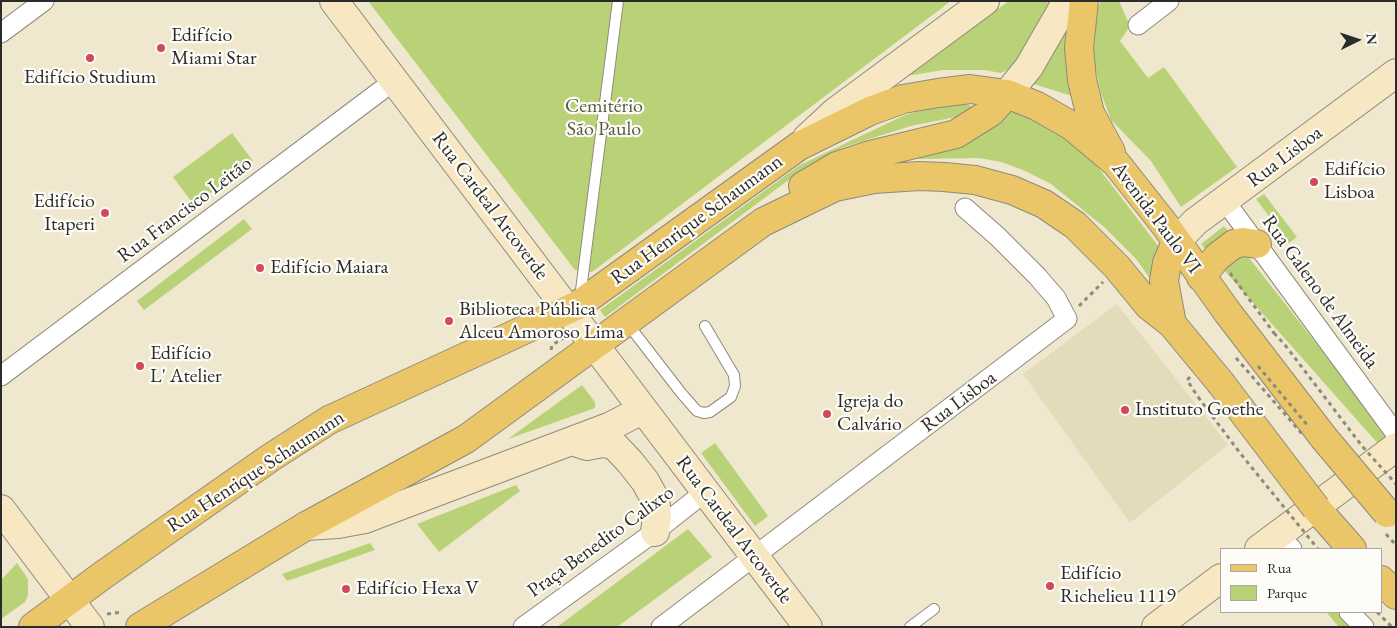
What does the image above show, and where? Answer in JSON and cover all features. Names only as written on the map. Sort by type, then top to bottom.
[{"type":"main road","name":"Rua Cardeal Arcoverde","points":[[334,1],[573,308],[593,346],[808,627]]},
{"type":"main road","name":"Rua Henrique Schaumann","points":[[33,627],[270,458],[329,420],[573,308],[799,146],[835,112],[985,1]]},
{"type":"main road","points":[[763,222],[791,195],[837,166],[870,155],[956,134],[991,112],[1029,67],[1067,1]]},
{"type":"main road","points":[[1084,1],[1080,48],[1082,80],[1090,113],[1116,163]]},
{"type":"main road","name":"Rua Lisboa","points":[[1176,242],[1195,222],[1225,202],[1396,73]]},
{"type":"main road","name":"Avenida Paulo VI","points":[[799,146],[870,111],[903,99],[970,89],[1007,94],[1037,106],[1072,126],[1116,163],[1176,242],[1209,267],[1274,352],[1324,438],[1396,522]]},
{"type":"main road","points":[[763,222],[835,187],[874,179],[919,176],[975,180],[1012,190],[1044,204],[1075,226],[1117,267],[1149,306],[1172,324],[1220,382],[1316,508],[1351,548]]},
{"type":"main road","name":"Rua Henrique Schaumann","points":[[140,627],[306,526],[466,439],[763,222]]},
{"type":"main road","points":[[1172,324],[1164,281],[1167,263],[1176,242]]},
{"type":"main road","points":[[1209,267],[1234,244],[1243,242],[1257,244]]},
{"type":"main road","name":"Rua Henrique Schaumann","points":[[306,526],[338,524],[365,519],[611,426],[642,410]]},
{"type":"main road","points":[[572,441],[588,446],[602,443],[614,445],[630,462],[645,481],[655,499],[657,515],[655,532]]},
{"type":"main road","points":[[1276,544],[1396,447]]},
{"type":"main road","points":[[1,509],[90,627]]},
{"type":"main road","points":[[1156,627],[1220,579]]},
{"type":"main road","points":[[1382,581],[1396,595]]},
{"type":"street","points":[[4,25],[44,1]]},
{"type":"street","points":[[1138,25],[1170,1]]},
{"type":"street","name":"Rua Francisco Leitão","points":[[1,376],[395,80]]},
{"type":"street","name":"Rua Galeno de Almeida","points":[[1225,202],[1396,434]]},
{"type":"street","points":[[965,208],[997,236],[1037,276],[1056,298],[1067,319]]},
{"type":"street","name":"Rua Lisboa","points":[[755,557],[1067,319]]},
{"type":"street","name":"Praça Benedito Calixto","points":[[523,627],[655,532],[705,492]]},
{"type":"street","points":[[661,627],[755,557]]},
{"type":"street","points":[[1351,613],[1364,627]]},
{"type":"lane","points":[[573,308],[618,1]]},
{"type":"lane","points":[[626,322],[682,394],[697,411],[704,413],[710,412],[732,396],[735,386],[734,375],[705,326]]},
{"type":"lane","points":[[910,627],[934,609]]},
{"type":"path","points":[[1067,319],[1117,267]]},
{"type":"path","points":[[1209,267],[1274,333]]},
{"type":"path","points":[[1274,352],[1396,484]]},
{"type":"path","points":[[1198,397],[1240,453],[1317,548]]},
{"type":"path","points":[[1378,613],[1392,627]]},
{"type":"shaded area","name":"Instituto Goethe","points":[[1117,304],[1228,445],[1130,523],[1023,374]]},
{"type":"green space","name":"Cemitério São Paulo","points":[[368,1],[951,1],[592,272],[575,270]]},
{"type":"green space","points":[[1009,1],[1056,1],[1030,42],[1010,68],[1001,73],[984,70],[943,70],[907,76],[907,73]]},
{"type":"green space","points":[[1101,1],[1119,1],[1130,26],[1120,41],[1148,78],[1164,67],[1237,167],[1181,207],[1151,161],[1111,120],[1101,93],[1092,54],[1094,16]]},
{"type":"green space","points":[[1066,14],[1072,96],[1027,82]]},
{"type":"green space","points":[[965,104],[972,106],[969,112],[956,117],[911,126],[844,147],[806,167],[605,317],[600,310],[800,165],[905,115],[936,107]]},
{"type":"green space","points":[[1011,110],[1044,122],[1069,136],[1094,162],[1159,247],[1155,286],[1137,260],[1104,227],[1051,184],[1023,170],[1001,162],[979,158],[918,159],[917,155],[940,150],[976,138]]},
{"type":"green space","points":[[232,133],[253,161],[194,205],[173,177]]},
{"type":"green space","points":[[1264,194],[1297,237],[1289,243],[1256,199]]},
{"type":"green space","points":[[244,219],[252,229],[144,310],[137,301]]},
{"type":"green space","points":[[1224,226],[1396,445],[1396,464],[1201,244]]},
{"type":"green space","points":[[582,385],[595,402],[595,408],[508,439]]},
{"type":"green space","points":[[715,443],[768,516],[755,526],[701,453]]},
{"type":"green space","points":[[516,485],[520,491],[439,552],[417,524]]},
{"type":"green space","points":[[688,529],[712,557],[617,627],[557,627]]},
{"type":"green space","points":[[370,543],[375,550],[287,581],[282,574]]},
{"type":"green space","points":[[17,563],[28,579],[28,595],[25,602],[1,619],[1,580]]},
{"type":"green space","points":[[1327,613],[1342,613],[1355,627],[1339,627]]},
{"type":"place","name":"Edifício Miami Star","points":[[161,48]]},
{"type":"place","name":"Edifício Studium","points":[[90,58]]},
{"type":"place","name":"Edifício Lisboa","points":[[1314,182]]},
{"type":"place","name":"Edifício Itaperi","points":[[105,213]]},
{"type":"place","name":"Edifício Maiara","points":[[260,268]]},
{"type":"place","name":"Biblioteca Pública Alceu Amoroso Lima","points":[[449,321]]},
{"type":"place","name":"Edifício L' Atelier","points":[[140,366]]},
{"type":"place","name":"Instituto Goethe","points":[[1125,410]]},
{"type":"place","name":"Igreja do Calvário","points":[[827,414]]},
{"type":"place","name":"Edifício Richelieu 1119","points":[[1050,586]]},
{"type":"place","name":"Edifício Hexa V","points":[[346,589]]}]
